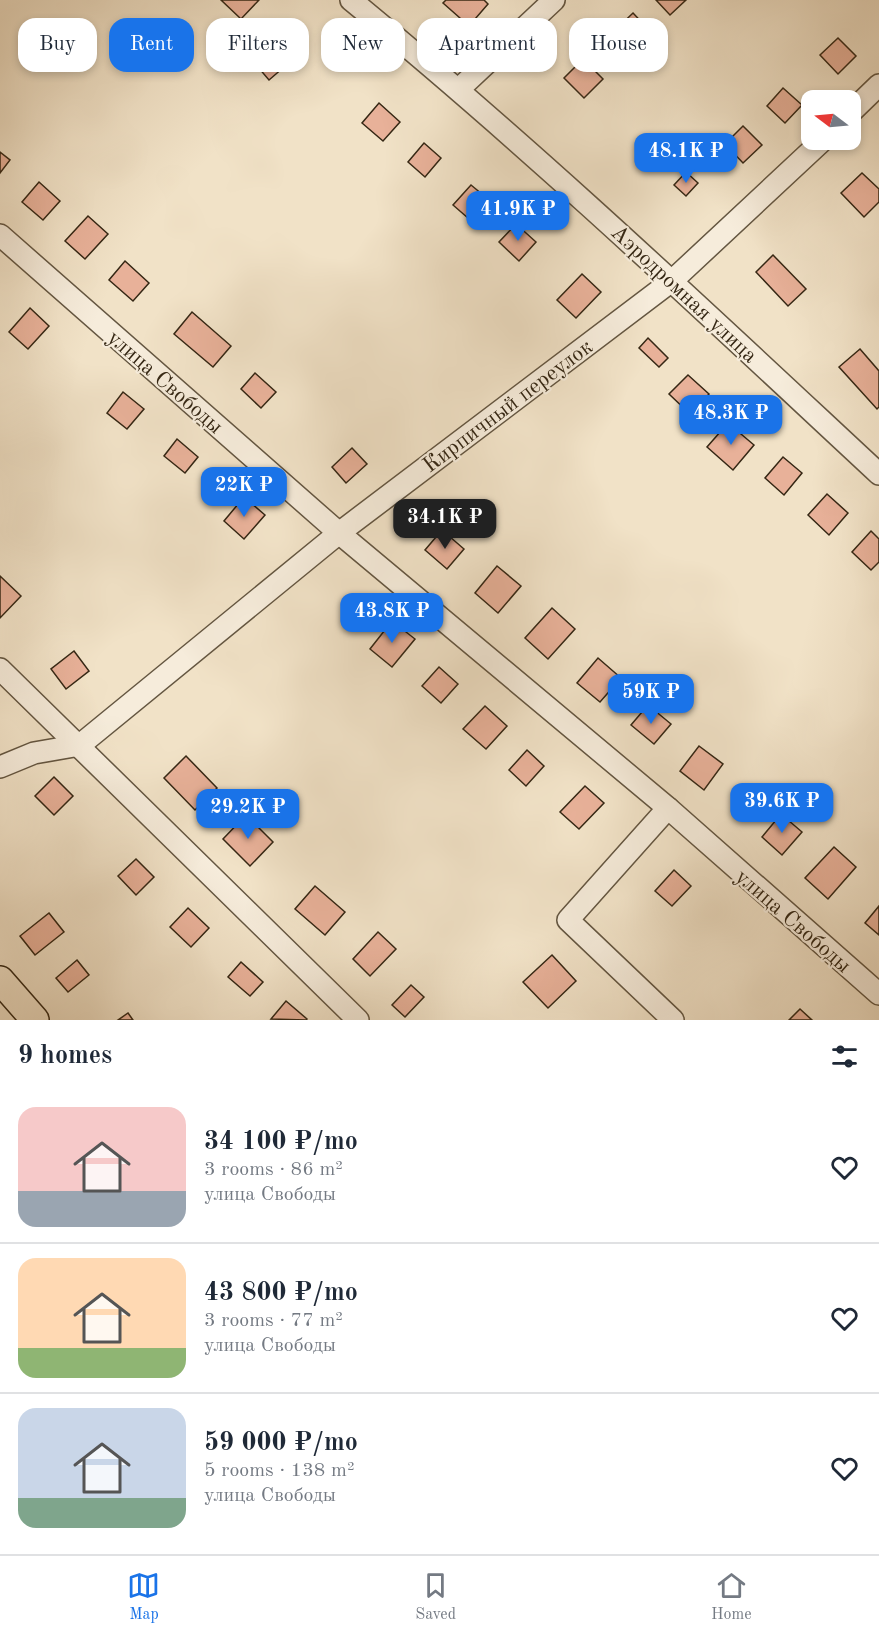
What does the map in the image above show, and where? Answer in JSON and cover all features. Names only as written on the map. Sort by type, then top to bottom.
[{"type":"main road","points":[[0,980],[35,1020]]},
{"type":"street","name":"Аэродромная улица","points":[[351,0],[459,89],[673,280],[878,471]]},
{"type":"street","points":[[459,89],[555,0]]},
{"type":"street","points":[[861,102],[879,85]]},
{"type":"street","name":"Кирпичный переулок","points":[[0,767],[34,753],[80,745],[339,533],[673,280],[812,150]]},
{"type":"street","name":"улица Свободы","points":[[0,235],[339,533],[668,808],[879,994]]},
{"type":"street","points":[[0,669],[358,1020]]},
{"type":"street","points":[[668,808],[568,920],[673,1020]]},
{"type":"building","points":[[221,0],[259,0],[242,18]]},
{"type":"building","points":[[446,0],[484,0],[488,4],[476,18],[460,18],[443,3]]},
{"type":"building","points":[[656,0],[686,0],[670,15]]},
{"type":"building","points":[[633,13],[638,18],[628,18]]},
{"type":"building","points":[[838,38],[856,56],[838,74],[820,55]]},
{"type":"building","points":[[262,72],[278,72],[269,80]]},
{"type":"building","points":[[570,72],[596,72],[603,79],[584,98],[564,78]]},
{"type":"building","points":[[783,88],[801,104],[785,123],[767,106]]},
{"type":"building","points":[[379,103],[400,122],[383,141],[362,123]]},
{"type":"building","points":[[743,126],[762,145],[743,163],[725,144]]},
{"type":"building","points":[[424,143],[441,158],[425,177],[408,162]]},
{"type":"building","points":[[0,152],[10,160],[0,173]]},
{"type":"building","points":[[686,172],[698,183],[686,196],[674,185]]},
{"type":"building","points":[[862,173],[879,189],[879,202],[864,217],[841,193]]},
{"type":"building","points":[[39,182],[60,201],[43,220],[22,202]]},
{"type":"building","points":[[471,185],[494,204],[476,225],[453,205]]},
{"type":"building","points":[[88,216],[108,234],[85,259],[65,241]]},
{"type":"building","points":[[516,224],[536,242],[519,261],[499,242]]},
{"type":"building","points":[[773,255],[806,289],[788,306],[756,272]]},
{"type":"building","points":[[125,261],[149,283],[133,301],[109,280]]},
{"type":"building","points":[[582,274],[601,292],[576,318],[557,300]]},
{"type":"building","points":[[30,308],[49,326],[28,349],[9,332]]},
{"type":"building","points":[[192,312],[231,346],[213,367],[174,334]]},
{"type":"building","points":[[648,338],[668,358],[659,367],[639,348]]},
{"type":"building","points":[[860,349],[879,371],[879,407],[877,409],[839,367]]},
{"type":"building","points":[[255,373],[276,392],[261,408],[241,389]]},
{"type":"building","points":[[688,375],[709,394],[690,414],[669,394]]},
{"type":"building","points":[[123,392],[144,409],[127,429],[107,413]]},
{"type":"building","points":[[728,423],[754,445],[733,470],[707,447]]},
{"type":"building","points":[[177,439],[198,457],[185,473],[164,456]]},
{"type":"building","points":[[352,448],[367,464],[346,483],[332,467]]},
{"type":"building","points":[[783,457],[802,473],[784,495],[765,478]]},
{"type":"building","points":[[827,494],[848,513],[829,535],[808,515]]},
{"type":"building","points":[[244,497],[265,515],[244,539],[224,521]]},
{"type":"building","points":[[442,530],[464,549],[447,569],[425,550]]},
{"type":"building","points":[[871,531],[879,539],[879,562],[871,570],[852,552]]},
{"type":"building","points":[[497,566],[521,586],[498,613],[475,593]]},
{"type":"building","points":[[0,576],[21,596],[0,618]]},
{"type":"building","points":[[552,608],[575,629],[548,659],[525,638]]},
{"type":"building","points":[[392,621],[415,639],[392,667],[370,649]]},
{"type":"building","points":[[74,651],[89,671],[66,689],[51,669]]},
{"type":"building","points":[[598,658],[621,678],[600,702],[577,683]]},
{"type":"building","points":[[439,667],[458,684],[441,703],[422,686]]},
{"type":"building","points":[[648,705],[671,724],[654,744],[631,725]]},
{"type":"building","points":[[485,706],[507,726],[486,749],[463,729]]},
{"type":"building","points":[[699,746],[723,764],[704,790],[680,771]]},
{"type":"building","points":[[527,750],[544,766],[526,786],[509,770]]},
{"type":"building","points":[[186,756],[217,788],[195,810],[164,778]]},
{"type":"building","points":[[54,777],[73,796],[54,815],[35,796]]},
{"type":"building","points":[[585,786],[604,803],[579,829],[560,812]]},
{"type":"building","points":[[781,814],[802,832],[782,855],[762,837]]},
{"type":"building","points":[[246,815],[273,842],[250,866],[223,839]]},
{"type":"building","points":[[834,847],[856,867],[828,899],[805,878]]},
{"type":"building","points":[[136,859],[154,877],[136,895],[118,876]]},
{"type":"building","points":[[674,870],[691,886],[672,906],[655,891]]},
{"type":"building","points":[[315,886],[345,912],[325,935],[295,909]]},
{"type":"building","points":[[879,906],[879,935],[865,923]]},
{"type":"building","points":[[188,908],[209,928],[191,947],[170,927]]},
{"type":"building","points":[[49,913],[64,932],[35,955],[20,936]]},
{"type":"building","points":[[378,932],[396,949],[370,976],[353,959]]},
{"type":"building","points":[[552,955],[576,981],[548,1008],[523,982]]},
{"type":"building","points":[[77,960],[89,975],[68,992],[56,978]]},
{"type":"building","points":[[241,962],[263,982],[250,996],[228,977]]},
{"type":"building","points":[[411,985],[424,997],[405,1017],[392,1005]]},
{"type":"building","points":[[286,1001],[307,1019],[271,1019]]},
{"type":"building","points":[[800,1009],[812,1020],[789,1020]]},
{"type":"building","points":[[128,1013],[133,1020],[118,1020]]}]
